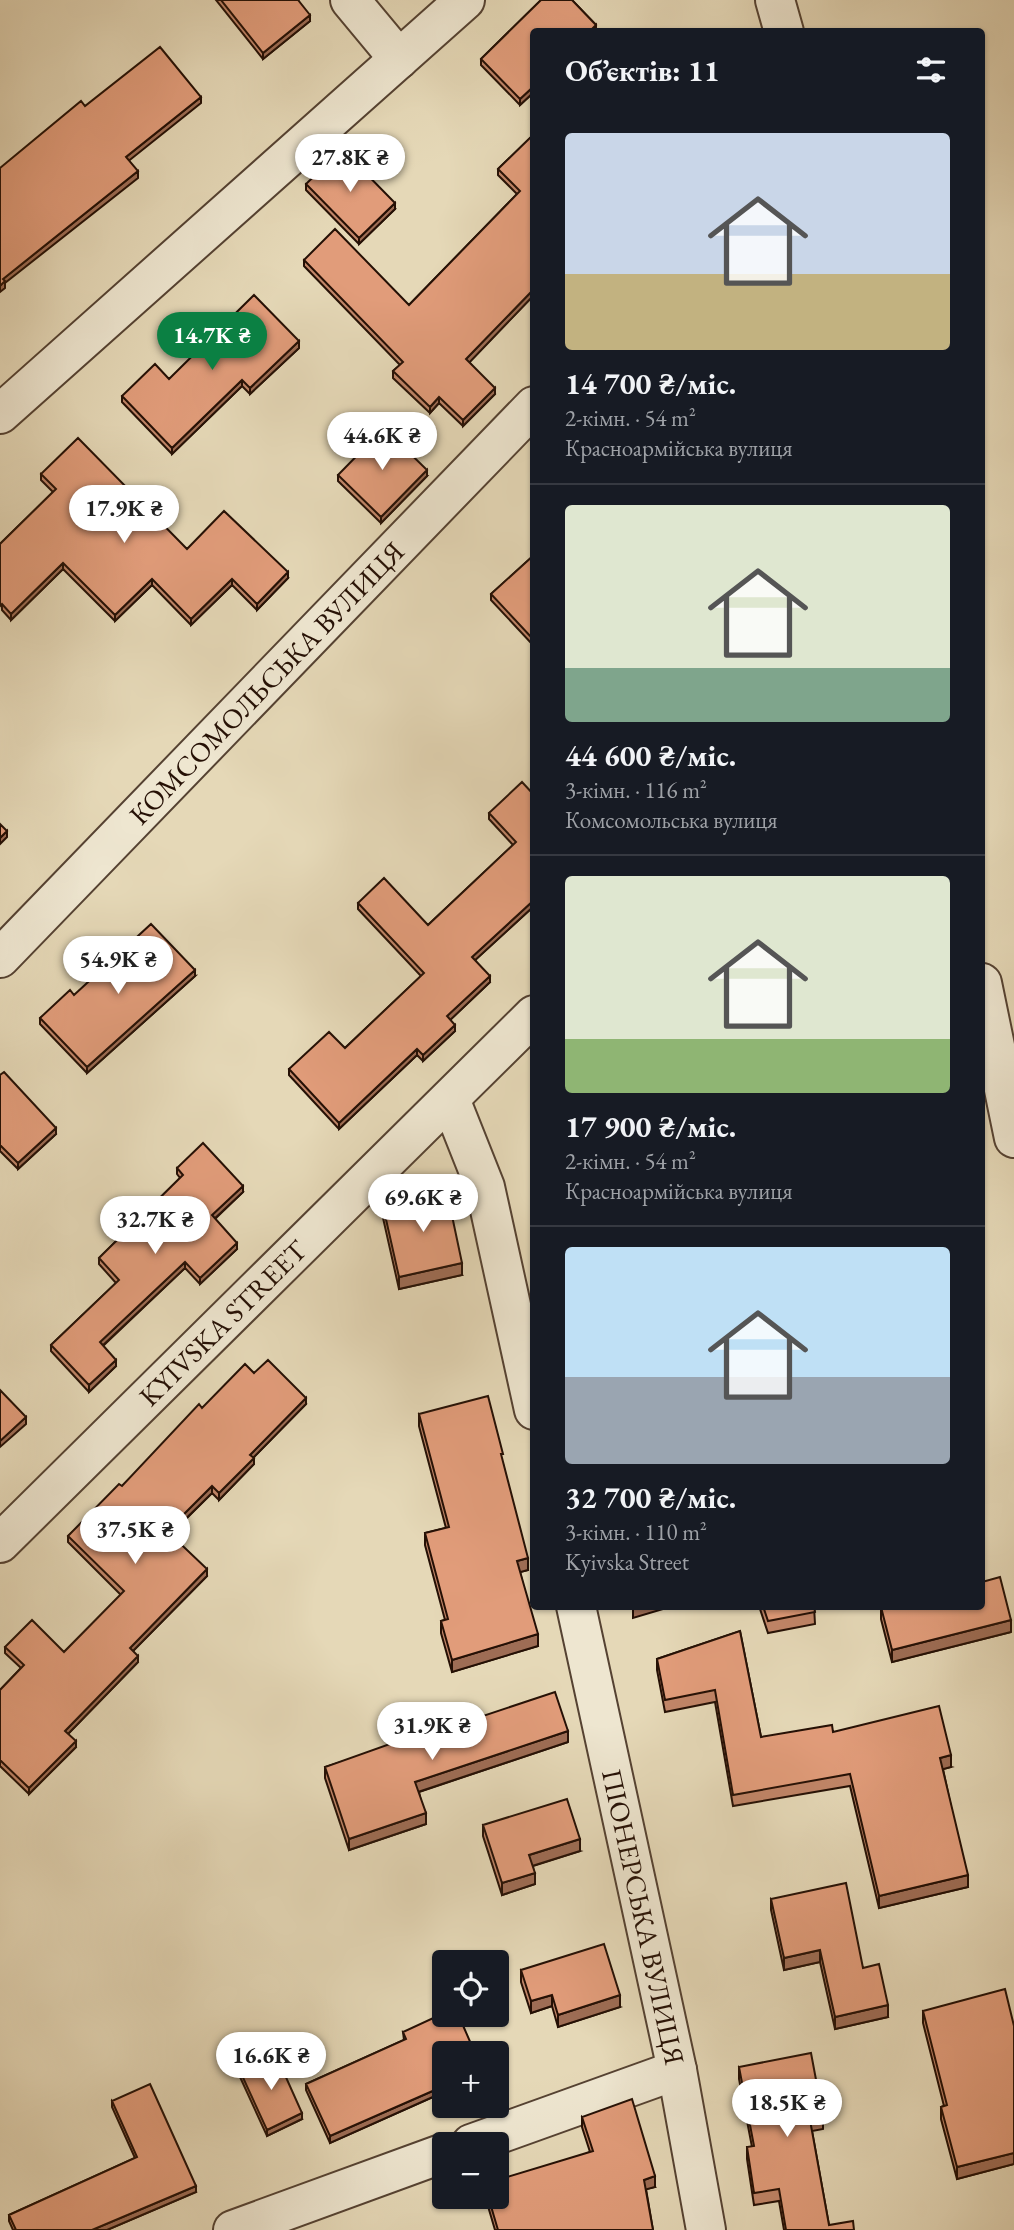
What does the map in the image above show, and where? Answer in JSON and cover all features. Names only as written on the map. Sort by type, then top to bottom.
[{"type":"street","points":[[350,0],[399,60]]},
{"type":"street","points":[[0,414],[465,0]]},
{"type":"street","points":[[775,0],[783,28]]},
{"type":"street","name":"КОМСОМОЛЬСЬКА ВУЛИЦЯ","points":[[0,958],[530,410]]},
{"type":"street","points":[[985,998],[1014,1138]]},
{"type":"street","name":"KYIVSKA STREET","points":[[0,1543],[530,1019]]},
{"type":"street","points":[[450,1099],[485,1187],[530,1392]]},
{"type":"street","name":"ПІОНЕРСЬКА ВУЛИЦЯ","points":[[577,1610],[677,2070],[706,2230]]},
{"type":"street","points":[[504,2132],[677,2070]]},
{"type":"street","points":[[233,2230],[432,2157]]},
{"type":"building","points":[[221,0],[298,0],[310,15],[263,53]]},
{"type":"building","points":[[541,0],[572,0],[596,25],[593,28],[530,28],[530,90],[520,99],[481,59]]},
{"type":"building","points":[[160,47],[201,97],[126,157],[138,171],[3,279],[5,281],[0,286],[0,168],[81,101],[85,106]]},
{"type":"building","points":[[530,138],[530,293],[466,359],[495,388],[463,420],[439,397],[430,407],[393,371],[403,362],[304,260],[335,229],[409,305],[520,191],[498,169]]},
{"type":"building","points":[[342,149],[395,203],[359,238],[306,184]]},
{"type":"building","points":[[254,295],[299,341],[250,388],[242,380],[172,448],[122,396],[155,364],[169,379]]},
{"type":"building","points":[[384,428],[427,470],[381,517],[338,475]]},
{"type":"building","points":[[78,438],[187,549],[224,511],[288,572],[257,604],[232,579],[191,619],[152,579],[115,615],[63,563],[11,614],[2,604],[0,606],[0,544],[56,489],[41,474]]},
{"type":"building","points":[[530,559],[530,636],[491,594]]},
{"type":"building","points":[[522,782],[530,791],[530,904],[472,957],[490,976],[447,1016],[455,1025],[423,1055],[417,1049],[339,1123],[289,1069],[329,1032],[345,1048],[424,973],[358,903],[384,878],[428,925],[516,842],[489,813]]},
{"type":"building","points":[[0,824],[7,831],[0,838]]},
{"type":"building","points":[[151,924],[195,970],[87,1067],[40,1018],[70,990],[74,995]]},
{"type":"building","points":[[4,1072],[56,1128],[18,1163],[0,1145],[0,1075]]},
{"type":"building","points":[[203,1143],[243,1186],[212,1215],[237,1243],[200,1278],[185,1262],[100,1342],[116,1360],[89,1385],[51,1345],[119,1280],[99,1258],[183,1175],[177,1168]]},
{"type":"building","points":[[447,1192],[462,1263],[399,1277],[383,1206]]},
{"type":"building","points":[[268,1360],[306,1398],[250,1455],[254,1458],[219,1493],[212,1486],[167,1531],[207,1569],[130,1648],[138,1656],[65,1731],[76,1741],[29,1788],[0,1760],[0,1690],[24,1665],[5,1647],[32,1620],[64,1652],[124,1591],[68,1536],[119,1484],[122,1486],[199,1404],[202,1408],[245,1364],[254,1373]]},
{"type":"building","points":[[0,1390],[26,1417],[0,1441]]},
{"type":"building","points":[[488,1396],[528,1558],[517,1561],[538,1634],[452,1660],[441,1621],[448,1619],[425,1533],[449,1527],[419,1414]]},
{"type":"building","points":[[1000,1577],[1011,1620],[892,1650],[882,1610],[985,1610],[985,1581]]},
{"type":"building","points":[[764,1610],[815,1610],[815,1612],[768,1621]]},
{"type":"building","points":[[740,1631],[761,1737],[832,1725],[833,1732],[939,1706],[951,1755],[940,1758],[968,1875],[879,1896],[850,1774],[733,1795],[715,1690],[665,1700],[657,1659]]},
{"type":"building","points":[[555,1692],[568,1731],[415,1782],[426,1813],[349,1839],[325,1767],[401,1740],[402,1743]]},
{"type":"building","points":[[567,1799],[580,1839],[529,1855],[535,1873],[502,1883],[483,1825]]},
{"type":"building","points":[[846,1883],[863,1968],[879,1964],[888,2005],[835,2017],[820,1950],[784,1958],[771,1899]]},
{"type":"building","points":[[604,1944],[620,1995],[558,2015],[552,1995],[531,2001],[521,1970]]},
{"type":"building","points":[[1005,1989],[1014,2026],[1014,2153],[957,2167],[941,2107],[947,2105],[923,2011]]},
{"type":"building","points":[[432,2019],[432,2027],[464,2027],[470,2041],[432,2041],[432,2091],[330,2136],[306,2084],[406,2039],[403,2032]]},
{"type":"building","points":[[811,2053],[823,2117],[810,2120],[829,2225],[853,2221],[854,2230],[786,2230],[779,2189],[754,2193],[747,2147],[754,2146],[739,2067]]},
{"type":"building","points":[[276,2055],[302,2113],[267,2130],[240,2071]]},
{"type":"building","points":[[150,2084],[196,2186],[92,2230],[16,2230],[9,2215],[137,2157],[112,2101]]},
{"type":"building","points":[[632,2099],[655,2176],[644,2180],[653,2230],[498,2230],[492,2209],[509,2209],[509,2176],[593,2151],[582,2117]]}]
